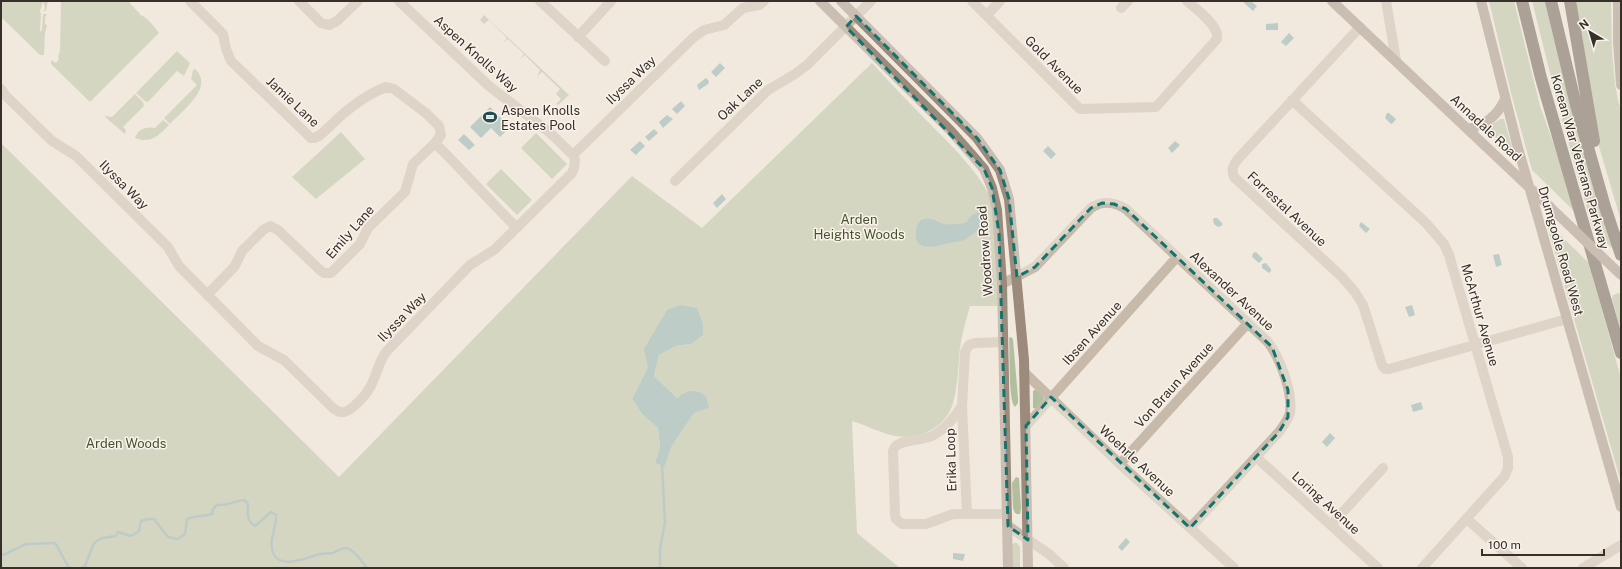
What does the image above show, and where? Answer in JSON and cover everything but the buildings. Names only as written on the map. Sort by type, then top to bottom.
[{"type":"highway","name":"Korean War Veterans Parkway","points":[[1522,1],[1541,78],[1621,352]]},
{"type":"highway","name":"Korean War Veterans Parkway","points":[[1551,1],[1576,105],[1605,207],[1621,255]]},
{"type":"highway","points":[[1570,1],[1594,141],[1616,238]]},
{"type":"street","name":"Jamie Lane","points":[[190,1],[223,34],[226,49],[231,61],[310,138],[314,139],[320,135],[347,109],[386,87],[394,89],[424,112],[439,126],[441,135],[435,143]]},
{"type":"street","points":[[298,1],[321,23],[329,25],[337,21],[358,1]]},
{"type":"street","name":"Aspen Knolls Way","points":[[399,1],[489,86],[549,132],[572,155]]},
{"type":"street","points":[[540,1],[604,61]]},
{"type":"street","points":[[578,37],[611,1]]},
{"type":"street","name":"Ilyssa Way","points":[[1,89],[5,95],[52,141],[76,156],[168,247],[179,266],[258,346],[284,360],[333,408],[340,412],[345,412],[357,403],[370,388],[381,359],[386,352],[470,265],[490,254],[572,173],[576,160],[572,155],[694,37],[704,30],[724,25],[743,8],[759,5],[764,1]]},
{"type":"street","name":"Woodrow Road","points":[[820,1],[950,130],[984,169],[992,188],[997,210],[1002,284],[1002,342],[1008,568]]},
{"type":"street","points":[[841,1],[976,138],[1000,170],[1009,199],[1017,277],[1024,372],[1028,568]]},
{"type":"street","name":"Oak Lane","points":[[675,180],[768,90],[796,74],[807,65],[871,1]]},
{"type":"street","name":"Gold Avenue","points":[[972,1],[1080,109],[1156,107],[1215,42],[1218,34],[1214,27],[1187,1]]},
{"type":"street","points":[[987,16],[1000,1]]},
{"type":"street","name":"Annadale Road","points":[[1332,1],[1530,186],[1621,275]]},
{"type":"street","points":[[1386,1],[1396,60]]},
{"type":"street","name":"Drumgoole Road West","points":[[1481,1],[1530,186],[1621,507]]},
{"type":"street","points":[[1618,1],[1621,85]]},
{"type":"street","name":"Forrestal Avenue","points":[[1360,27],[1237,160],[1232,168],[1232,173],[1238,182],[1342,277],[1355,292],[1363,305],[1382,365],[1385,369],[1476,345]]},
{"type":"street","points":[[1468,128],[1479,126],[1491,119],[1506,99]]},
{"type":"street","name":"McArthur Avenue","points":[[1292,100],[1426,223],[1444,244],[1449,255],[1476,345],[1508,463],[1508,468],[1504,477],[1422,568]]},
{"type":"street","points":[[435,143],[475,184],[482,194],[517,228]]},
{"type":"street","name":"Emily Lane","points":[[207,295],[235,266],[242,252],[263,230],[270,226],[278,230],[320,270],[324,273],[331,273],[360,244],[368,228],[405,192],[413,164],[435,143]]},
{"type":"street","name":"Alexander Avenue","points":[[1002,284],[1035,267],[1087,212],[1096,205],[1102,203],[1114,204],[1126,209],[1268,342],[1276,355],[1288,390],[1290,406],[1288,417],[1285,424],[1256,457],[1190,528]]},
{"type":"street","name":"Ibsen Avenue","points":[[1026,426],[1177,257]]},
{"type":"street","points":[[1476,345],[1567,319]]},
{"type":"street","name":"Von Braun Avenue","points":[[1120,464],[1248,323]]},
{"type":"street","name":"Erika Loop","points":[[966,514],[962,406],[966,348],[972,344],[1002,342]]},
{"type":"street","name":"Woehrle Avenue","points":[[1024,372],[1120,464],[1234,568]]},
{"type":"street","name":"Erika Loop","points":[[962,406],[951,420],[933,435],[916,441],[898,443],[894,447],[895,515],[899,522],[906,525],[926,524],[954,514],[1006,514]]},
{"type":"street","name":"Loring Avenue","points":[[1256,457],[1378,568]]},
{"type":"street","points":[[1331,525],[1383,468]]},
{"type":"street","points":[[1467,519],[1522,568]]},
{"type":"street","points":[[1008,526],[1049,554],[1064,568]]},
{"type":"street","points":[[1582,568],[1621,545]]},
{"type":"highlighted area","points":[[856,16],[977,138],[1000,170],[1009,199],[1017,277],[1035,267],[1091,208],[1102,203],[1114,204],[1126,209],[1272,347],[1288,390],[1288,417],[1279,432],[1190,528],[1051,397],[1026,426],[1028,540],[1008,526],[999,233],[992,188],[984,169],[846,27]]},
{"type":"green space","points":[[1,1],[43,1],[40,11],[40,32],[42,30],[43,14],[47,14],[45,18],[45,24],[47,25],[44,55],[40,55],[1,17]]},
{"type":"green space","points":[[43,1],[48,1],[46,11],[44,11],[45,8]]},
{"type":"green space","points":[[61,1],[128,1],[159,33],[90,102],[51,64],[51,60],[56,63],[59,59]]},
{"type":"green space","points":[[1489,1],[1514,1],[1540,106],[1567,181],[1575,212],[1532,170],[1511,93]]},
{"type":"green space","points":[[1532,1],[1548,1],[1617,253],[1593,230],[1559,109]]},
{"type":"green space","points":[[1574,1],[1611,1],[1612,51],[1615,85],[1621,113],[1621,221],[1598,143]]},
{"type":"green space","points":[[484,15],[569,95],[558,105],[556,104],[561,99],[556,94],[560,89],[542,72],[537,76],[540,70],[525,55],[520,59],[524,54],[508,39],[503,43],[507,38],[489,20],[484,24],[480,20]]},
{"type":"green space","points":[[177,51],[190,63],[184,76],[177,71],[148,102],[145,101],[136,93]]},
{"type":"green space","points":[[872,63],[965,160],[982,183],[993,205],[999,306],[970,306],[964,327],[959,355],[955,396],[949,412],[938,425],[930,430],[922,434],[904,437],[889,435],[852,421],[857,533],[900,568],[1,568],[1,143],[339,477],[632,176],[702,228]],"holes":[[[697,308],[691,344],[676,346],[659,355],[654,376],[677,398],[709,408],[694,413],[672,446],[663,467],[655,463],[660,447],[658,428],[642,414],[632,399],[648,367]]]},
{"type":"green space","points":[[195,69],[200,76],[201,83],[199,91],[188,106],[170,124],[164,118],[197,85],[191,79],[193,70]]},
{"type":"green space","points":[[135,94],[143,102],[144,106],[123,127],[126,130],[125,134],[104,116],[112,117]]},
{"type":"green space","points":[[1500,119],[1504,119],[1512,147],[1510,150],[1507,149],[1488,130],[1488,127]]},
{"type":"green space","points":[[163,120],[169,125],[158,136],[146,140],[135,138],[140,130],[149,127],[155,128]]},
{"type":"green space","points":[[341,132],[365,159],[316,199],[292,177]]},
{"type":"green space","points":[[536,133],[567,164],[552,179],[521,148]]},
{"type":"green space","points":[[501,169],[532,200],[517,215],[486,184]]},
{"type":"green space","points":[[1549,224],[1591,265],[1593,272],[1592,275],[1621,378],[1621,482],[1547,225]]},
{"type":"green space","points":[[1619,293],[1621,295],[1621,331],[1612,299],[1613,295]]},
{"type":"green space","points":[[1011,337],[1013,339],[1018,398],[1018,403],[1015,407],[1010,386],[1009,338]]},
{"type":"green space","points":[[1036,389],[1044,398],[1037,409],[1033,408],[1033,391]]},
{"type":"green space","points":[[1016,477],[1019,478],[1020,514],[1015,513],[1013,508],[1012,483]]},
{"type":"green space","points":[[1017,543],[1020,547],[1020,568],[1012,568],[1012,545]]},
{"type":"water","points":[[1246,1],[1251,1],[1257,6],[1253,11],[1244,3]]},
{"type":"water","points":[[1278,23],[1278,30],[1266,30],[1266,24]]},
{"type":"water","points":[[1289,33],[1294,38],[1286,46],[1281,42]]},
{"type":"water","points":[[720,63],[725,68],[716,77],[711,72]]},
{"type":"water","points":[[706,78],[709,81],[708,84],[699,90],[697,85]]},
{"type":"water","points":[[681,101],[685,106],[677,114],[672,109]]},
{"type":"water","name":"Aspen Knolls Estates Pool","points":[[490,107],[510,127],[500,137],[491,128],[481,138],[470,127]]},
{"type":"water","points":[[1387,113],[1396,119],[1391,124],[1385,118]]},
{"type":"water","points":[[667,115],[673,119],[663,128],[659,122]]},
{"type":"water","points":[[654,129],[658,133],[649,141],[645,137]]},
{"type":"water","points":[[464,134],[475,145],[469,150],[458,140]]},
{"type":"water","points":[[640,141],[645,146],[636,155],[630,150]]},
{"type":"water","points":[[1175,141],[1180,145],[1172,153],[1168,148]]},
{"type":"water","points":[[1048,146],[1056,154],[1051,159],[1043,151]]},
{"type":"water","points":[[722,194],[726,199],[717,208],[713,203]]},
{"type":"water","points":[[980,212],[987,219],[987,222],[964,240],[929,247],[919,244],[916,232],[918,223],[923,219],[929,219],[944,224],[959,224],[967,222],[972,215]]},
{"type":"water","points":[[1214,218],[1217,218],[1223,224],[1218,227],[1214,224]]},
{"type":"water","points":[[1361,222],[1370,229],[1366,233],[1359,226]]},
{"type":"water","points":[[1256,252],[1263,259],[1259,263],[1252,257],[1253,253]]},
{"type":"water","points":[[1499,254],[1502,265],[1496,267],[1493,255]]},
{"type":"water","points":[[1266,263],[1271,269],[1269,273],[1262,268],[1262,264]]},
{"type":"water","points":[[680,305],[697,308],[703,324],[703,335],[691,344],[676,346],[659,355],[654,376],[677,398],[692,391],[702,393],[706,396],[709,408],[694,413],[672,446],[664,467],[655,463],[660,447],[658,428],[642,414],[632,399],[648,367],[644,349],[667,310]]},
{"type":"water","points":[[1412,305],[1415,315],[1409,317],[1405,307]]},
{"type":"water","points":[[1421,402],[1423,409],[1413,412],[1411,405]]},
{"type":"water","points":[[1330,433],[1335,438],[1327,447],[1322,442]]},
{"type":"water","points":[[1126,538],[1130,542],[1122,551],[1118,547]]},
{"type":"water","points":[[953,553],[965,554],[963,561],[953,559]]},
{"type":"waterway","points":[[660,568],[660,549],[665,522],[662,466]]},
{"type":"waterway","points":[[81,568],[85,566],[94,543],[102,538],[116,536],[118,532],[131,536],[139,531],[141,521],[154,519],[168,537],[178,539],[185,534],[187,519],[212,514],[213,509],[217,505],[225,505],[244,500],[248,504],[250,522],[255,526],[271,512],[276,515],[272,550],[278,559],[289,562],[296,561],[320,554],[333,553],[347,548],[356,554],[367,568]]},
{"type":"waterway","points":[[1,556],[26,544],[55,543],[70,568]]},
{"type":"place","name":"Aspen Knolls Estates Pool","points":[[490,117]]},
{"type":"park label","name":"Arden Heights Woods","points":[[859,226]]},
{"type":"park label","name":"Arden Woods","points":[[126,443]]}]
